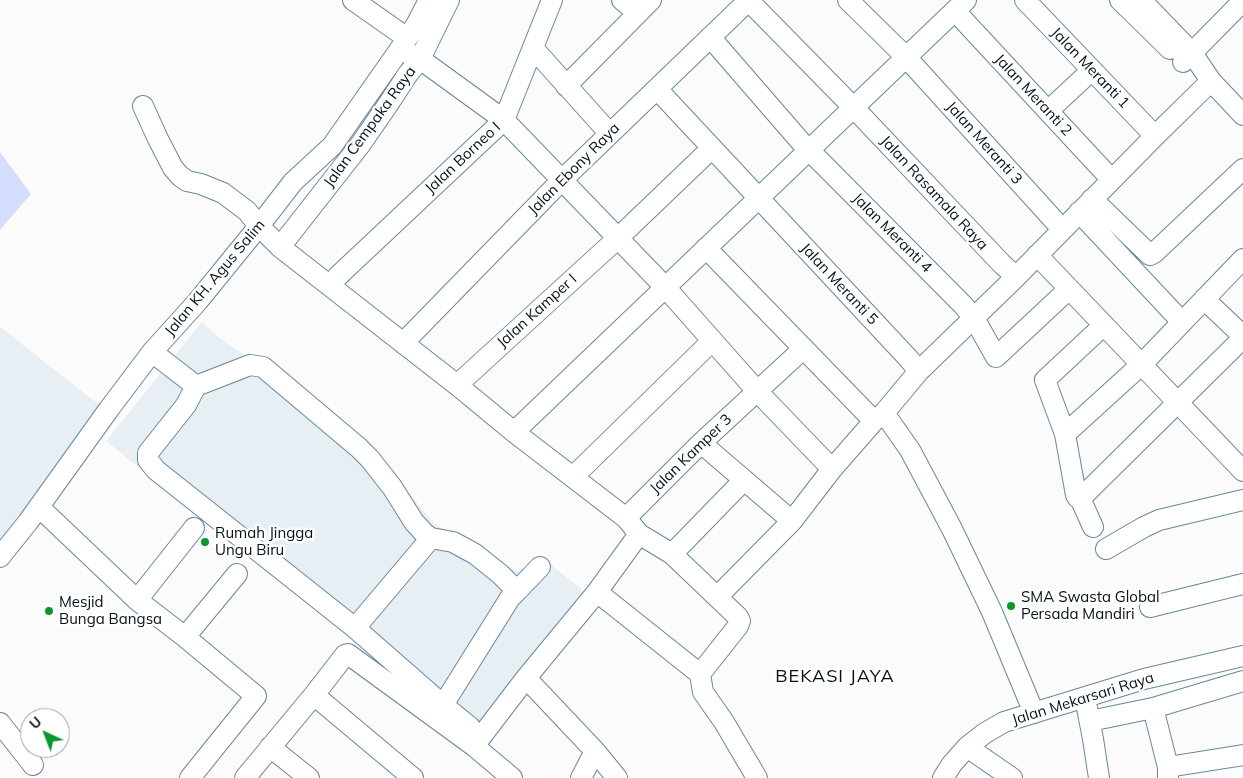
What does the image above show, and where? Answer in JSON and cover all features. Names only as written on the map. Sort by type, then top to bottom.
[{"type":"street","points":[[353,0],[408,37]]},
{"type":"street","points":[[369,0],[408,37],[420,59],[504,120],[665,287],[757,391],[832,468]]},
{"type":"street","name":"Jalan KH. Agus Salim","points":[[0,557],[39,507],[152,352],[260,226],[292,182],[332,146],[408,37],[429,0]]},
{"type":"street","name":"Jalan Cempaka Raya","points":[[280,247],[360,145],[420,59],[449,0]]},
{"type":"street","name":"Jalan Borneo I","points":[[330,286],[338,276],[504,120],[552,0]]},
{"type":"street","points":[[566,86],[644,7],[622,0]]},
{"type":"street","name":"Jalan Ebony Raya","points":[[404,344],[562,180],[748,0]]},
{"type":"street","name":"Jalan Rasamala Raya","points":[[748,0],[1016,277]]},
{"type":"street","name":"Jalan Meranti 1","points":[[1025,0],[1154,136]]},
{"type":"street","points":[[1120,0],[1211,81],[1239,101]]},
{"type":"street","points":[[1141,0],[1187,58]]},
{"type":"street","points":[[1187,58],[1243,1]]},
{"type":"street","name":"Jalan Meranti 3","points":[[855,2],[1062,229]]},
{"type":"street","points":[[514,432],[960,5]]},
{"type":"street","name":"Jalan Meranti 2","points":[[960,5],[1048,111],[1112,180]]},
{"type":"street","name":"Jalan Meranti 4","points":[[710,37],[801,142],[963,305],[974,318],[996,357],[1070,289]]},
{"type":"street","points":[[534,48],[610,134]]},
{"type":"street","points":[[1048,111],[1092,70]]},
{"type":"street","points":[[717,597],[792,521],[832,468],[919,371],[1016,277],[1154,136],[1211,81]]},
{"type":"street","name":"Jalan Meranti 5","points":[[657,89],[919,371]]},
{"type":"street","points":[[143,106],[173,168],[180,176],[187,181],[201,184],[223,193],[246,211],[280,247],[626,518],[639,534],[672,554],[738,617],[740,621],[738,626],[700,674]]},
{"type":"street","name":"Jalan Kamper I","points":[[456,385],[618,238],[712,148]]},
{"type":"street","points":[[1086,206],[1150,255],[1243,169]]},
{"type":"street","points":[[1086,206],[1182,322]]},
{"type":"street","points":[[706,248],[803,349],[879,417],[914,455],[992,612],[1034,713]]},
{"type":"street","points":[[1037,255],[1243,470]]},
{"type":"street","points":[[1064,434],[1142,364],[1243,259]]},
{"type":"street","points":[[1080,498],[1243,337],[1204,299]]},
{"type":"street","points":[[1093,527],[1080,498],[1076,495],[1064,434],[1045,380],[1104,325]]},
{"type":"street","points":[[574,478],[712,341]]},
{"type":"street","name":"Jalan Kamper 3","points":[[626,518],[701,443],[803,349]]},
{"type":"street","points":[[152,352],[196,386]]},
{"type":"street","points":[[512,778],[443,705],[355,628],[156,470],[148,460],[148,453],[186,405],[196,386],[250,365],[263,367],[370,459],[392,487],[414,522],[431,538],[453,542],[475,554],[500,574],[517,592]]},
{"type":"street","points":[[701,443],[792,521]]},
{"type":"street","points":[[672,554],[744,480]]},
{"type":"street","points":[[1106,549],[1159,520],[1243,500]]},
{"type":"street","points":[[39,507],[137,600],[256,696],[190,778]]},
{"type":"street","points":[[137,600],[194,528]]},
{"type":"street","points":[[472,736],[526,678],[597,592],[639,534]]},
{"type":"street","points":[[355,628],[431,538]]},
{"type":"street","points":[[443,705],[510,598],[540,567]]},
{"type":"street","points":[[185,637],[237,574]]},
{"type":"street","points":[[1150,607],[1243,584]]},
{"type":"street","points":[[597,592],[700,674],[703,692],[724,722],[756,778]]},
{"type":"street","points":[[245,778],[345,655],[350,654],[472,736]]},
{"type":"street","name":"Jalan Mekarsari Raya","points":[[943,778],[967,747],[994,726],[1144,679],[1243,656]]},
{"type":"street","points":[[526,678],[595,751],[617,778]]},
{"type":"street","points":[[1090,721],[1154,708],[1243,681]]},
{"type":"street","points":[[314,695],[413,778]]},
{"type":"street","points":[[1084,697],[1090,721],[1099,778]]},
{"type":"street","points":[[1154,708],[1168,772],[1214,769],[1243,755]]},
{"type":"street","points":[[0,723],[33,765]]},
{"type":"street","points":[[270,747],[309,778]]},
{"type":"street","points":[[967,747],[1012,778]]},
{"type":"street","points":[[581,778],[595,751]]},
{"type":"shaded area","points":[[0,152],[31,194],[0,230]]},
{"type":"shaded area","points":[[202,322],[218,337],[362,437],[434,523],[517,571],[545,560],[585,592],[474,735],[106,441]]},
{"type":"shaded area","points":[[0,327],[93,400],[109,409],[0,557]]},
{"type":"place","name":"Rumah Jingga Ungu Biru","points":[[205,542]]},
{"type":"place","name":"SMA Swasta Global Persada Mandiri","points":[[1011,606]]},
{"type":"place","name":"Mesjid Bunga Bangsa","points":[[49,611]]},
{"type":"district","name":"BEKASI JAYA","points":[[835,677]]}]
